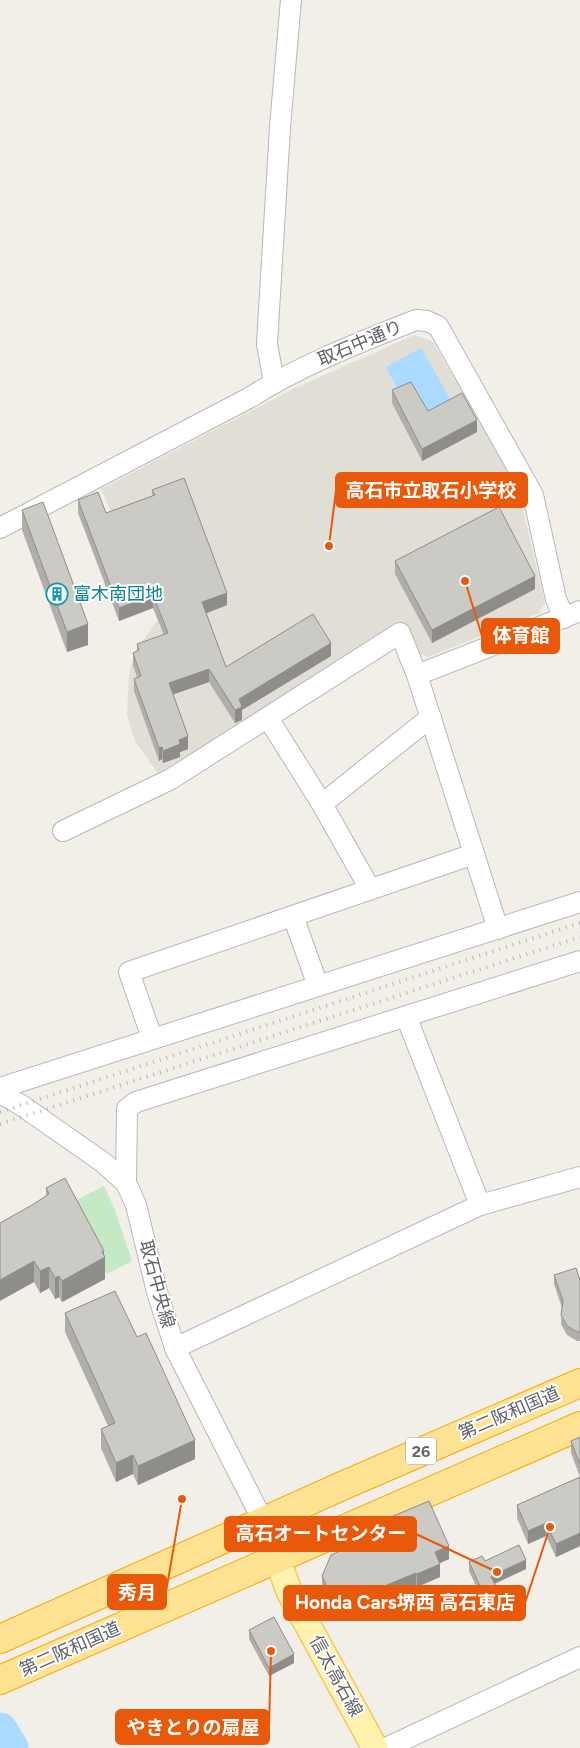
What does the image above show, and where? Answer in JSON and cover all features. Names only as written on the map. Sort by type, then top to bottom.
[{"type":"highway","name":"第二阪和国道","points":[[0,1638],[580,1383]]},
{"type":"highway","name":"第二阪和国道","points":[[0,1680],[580,1426]]},
{"type":"main road","name":"信太高石線","points":[[263,1521],[289,1591],[375,1748]]},
{"type":"street","points":[[274,382],[267,344],[280,127],[291,0]]},
{"type":"street","name":"取石中通り","points":[[0,528],[318,360],[416,320],[427,321],[438,326],[533,495],[556,599],[572,614]]},
{"type":"street","points":[[417,676],[572,614]]},
{"type":"street","points":[[63,831],[171,779],[400,633],[431,717],[498,929]]},
{"type":"street","points":[[322,804],[431,717]]},
{"type":"street","points":[[268,718],[322,804],[370,889]]},
{"type":"street","points":[[152,1038],[129,972],[474,854]]},
{"type":"street","points":[[0,1088],[580,902]]},
{"type":"street","points":[[293,916],[318,986]]},
{"type":"street","points":[[126,1183],[127,1109],[136,1102],[580,961]]},
{"type":"street","points":[[406,1016],[480,1205]]},
{"type":"street","name":"取石中央線","points":[[0,1094],[21,1105],[104,1163],[126,1183],[136,1206],[157,1292],[175,1348],[263,1521]]},
{"type":"street","points":[[175,1348],[480,1205],[580,1177]]},
{"type":"street","points":[[386,1748],[580,1657]]},
{"type":"shaded area","points":[[414,335],[432,341],[516,481],[545,603],[539,613],[428,657],[419,653],[409,631],[159,775],[135,741],[127,715],[129,673],[135,652],[158,619],[101,489],[295,388]]},
{"type":"green space","points":[[104,1186],[115,1210],[132,1261],[107,1274],[69,1204]]},
{"type":"water","points":[[421,348],[456,409],[428,423],[403,399],[386,367]]},
{"type":"building","points":[[411,382],[428,411],[462,393],[477,420],[422,449],[392,390]]},
{"type":"building","points":[[184,478],[227,593],[202,602],[226,667],[313,614],[331,643],[239,699],[242,707],[235,710],[209,669],[169,683],[188,736],[179,740],[180,744],[163,751],[162,747],[159,748],[134,679],[141,676],[133,653],[139,650],[137,644],[168,633],[153,595],[119,608],[78,500],[98,492],[106,513],[155,495],[152,490]]},
{"type":"building","points":[[43,502],[88,624],[67,632],[22,510]]},
{"type":"building","points":[[499,507],[535,576],[432,630],[395,561]]},
{"type":"building","points":[[65,1178],[104,1251],[102,1252],[105,1257],[62,1281],[59,1276],[55,1278],[49,1267],[40,1271],[34,1261],[0,1280],[0,1223],[49,1194],[46,1188]]},
{"type":"building","points":[[576,1268],[580,1280],[580,1332],[567,1326],[561,1315],[563,1301],[554,1275]]},
{"type":"building","points":[[115,1291],[137,1337],[146,1333],[195,1440],[138,1466],[133,1455],[116,1463],[101,1429],[115,1423],[65,1313]]},
{"type":"building","points":[[580,1437],[580,1465],[571,1441]]},
{"type":"building","points":[[580,1477],[580,1533],[556,1544],[546,1523],[528,1531],[517,1505]]},
{"type":"building","points":[[429,1501],[449,1546],[435,1552],[440,1564],[336,1606],[322,1576],[331,1555],[395,1526],[391,1517]]},
{"type":"building","points":[[519,1545],[526,1560],[491,1576],[501,1597],[488,1603],[469,1562],[482,1556],[485,1561]]},
{"type":"building","points":[[274,1617],[294,1654],[269,1668],[249,1630]]},
{"type":"waterway","points":[[0,1730],[11,1748]]},
{"type":"railway","points":[[0,1112],[580,923]]},
{"type":"railway","points":[[0,1124],[580,937]]},
{"type":"place","name":"高石市立取石小学校","points":[[329,546]]},
{"type":"place","name":"体育館","points":[[465,581]]},
{"type":"place","name":"富木南団地","points":[[57,594]]},
{"type":"place","name":"秀月","points":[[182,1499]]},
{"type":"place","name":"Honda Cars堺西 高石東店","points":[[550,1527]]},
{"type":"place","name":"高石オートセンター","points":[[497,1572]]},
{"type":"place","name":"やきとりの扇屋","points":[[271,1651]]}]
